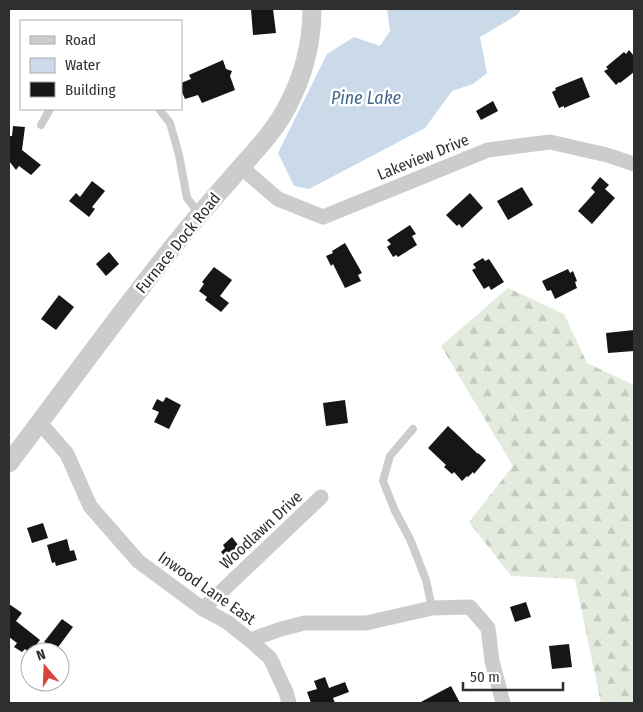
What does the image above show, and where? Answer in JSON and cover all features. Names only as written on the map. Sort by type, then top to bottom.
[{"type":"street","name":"Furnace Dock Road","points":[[9,463],[146,279],[263,143],[276,125],[298,84],[310,42],[312,9]]},
{"type":"street","name":"Lakeview Drive","points":[[241,167],[278,200],[323,216],[488,150],[550,142],[607,155],[634,164]]},
{"type":"street","name":"Inwood Lane East","points":[[40,423],[67,454],[90,506],[138,561],[203,609],[226,622],[250,640],[304,623],[366,624],[432,608],[470,607],[488,628],[492,661],[503,703]]},
{"type":"street","name":"Woodlawn Drive","points":[[203,609],[321,497]]},
{"type":"street","points":[[250,640],[270,658],[286,692],[288,703]]},
{"type":"lane","points":[[40,125],[49,110]]},
{"type":"lane","points":[[160,110],[170,123],[179,154],[187,198],[200,215]]},
{"type":"lane","points":[[413,429],[390,456],[383,481],[410,539],[426,580],[432,608]]},
{"type":"green space","points":[[508,288],[564,314],[587,363],[634,385],[634,703],[601,703],[575,579],[511,576],[469,522],[513,466],[441,346]]},
{"type":"water","name":"Pine Lake","points":[[387,9],[522,9],[517,15],[480,37],[487,73],[473,84],[452,91],[425,128],[309,189],[294,186],[278,153],[327,54],[354,37],[380,46],[390,31]]},
{"type":"building","points":[[251,9],[273,9],[276,33],[253,35]]},
{"type":"building","points":[[629,50],[634,56],[634,72],[616,85],[604,71],[608,69],[606,67]]},
{"type":"building","points":[[223,60],[226,69],[232,71],[230,76],[235,90],[202,103],[198,95],[185,99],[182,92],[182,83],[191,79],[189,75]]},
{"type":"building","points":[[582,77],[590,97],[564,108],[564,106],[559,108],[552,92],[556,90],[555,88]]},
{"type":"building","points":[[493,101],[498,111],[481,120],[476,111]]},
{"type":"building","points":[[13,126],[25,127],[22,150],[41,165],[31,175],[19,166],[16,170],[9,161],[9,136],[12,136]]},
{"type":"building","points":[[600,177],[609,185],[605,189],[615,198],[592,224],[578,211],[595,192],[591,188]]},
{"type":"building","points":[[92,181],[105,191],[92,207],[95,209],[89,217],[69,201],[76,193],[80,197]]},
{"type":"building","points":[[522,187],[533,205],[508,220],[497,201]]},
{"type":"building","points":[[470,193],[483,208],[462,228],[459,224],[457,226],[446,215]]},
{"type":"building","points":[[410,225],[416,234],[412,236],[417,245],[398,257],[396,255],[393,257],[387,247],[391,244],[387,240]]},
{"type":"building","points":[[345,243],[362,273],[358,275],[361,281],[345,288],[333,264],[331,266],[326,256]]},
{"type":"building","points":[[109,252],[119,264],[106,276],[96,264]]},
{"type":"building","points":[[483,258],[485,261],[489,259],[504,282],[491,290],[489,286],[484,289],[472,270],[476,268],[473,264]]},
{"type":"building","points":[[214,267],[232,280],[220,296],[229,303],[221,312],[205,300],[207,297],[199,291],[204,284],[202,282]]},
{"type":"building","points":[[568,269],[570,273],[573,271],[577,281],[575,282],[577,288],[555,299],[551,290],[547,291],[542,281]]},
{"type":"building","points":[[59,295],[74,307],[56,330],[41,319]]},
{"type":"building","points":[[634,330],[634,351],[608,353],[606,333]]},
{"type":"building","points":[[166,397],[181,405],[169,429],[154,422],[159,412],[152,409],[157,399],[163,402]]},
{"type":"building","points":[[345,400],[348,423],[326,426],[323,403]]},
{"type":"building","points":[[448,426],[486,460],[474,474],[473,472],[462,481],[454,472],[452,474],[444,467],[446,465],[428,448]]},
{"type":"building","points":[[43,523],[48,538],[32,543],[27,528]]},
{"type":"building","points":[[232,537],[244,553],[234,561],[231,558],[228,560],[221,552],[225,548],[223,545]]},
{"type":"building","points":[[67,539],[70,551],[74,550],[77,560],[56,566],[55,562],[52,563],[47,545]]},
{"type":"building","points":[[526,602],[531,617],[515,622],[510,607]]},
{"type":"building","points":[[9,604],[22,613],[16,621],[40,640],[38,642],[20,642],[20,651],[14,647],[17,643],[9,637]]},
{"type":"building","points":[[62,619],[73,627],[62,642],[44,642]]},
{"type":"building","points":[[569,644],[572,667],[552,669],[549,646]]},
{"type":"building","points":[[325,677],[329,688],[345,682],[349,692],[333,698],[335,703],[311,703],[307,692],[317,689],[314,681]]},
{"type":"building","points":[[451,686],[460,703],[419,703]]}]
